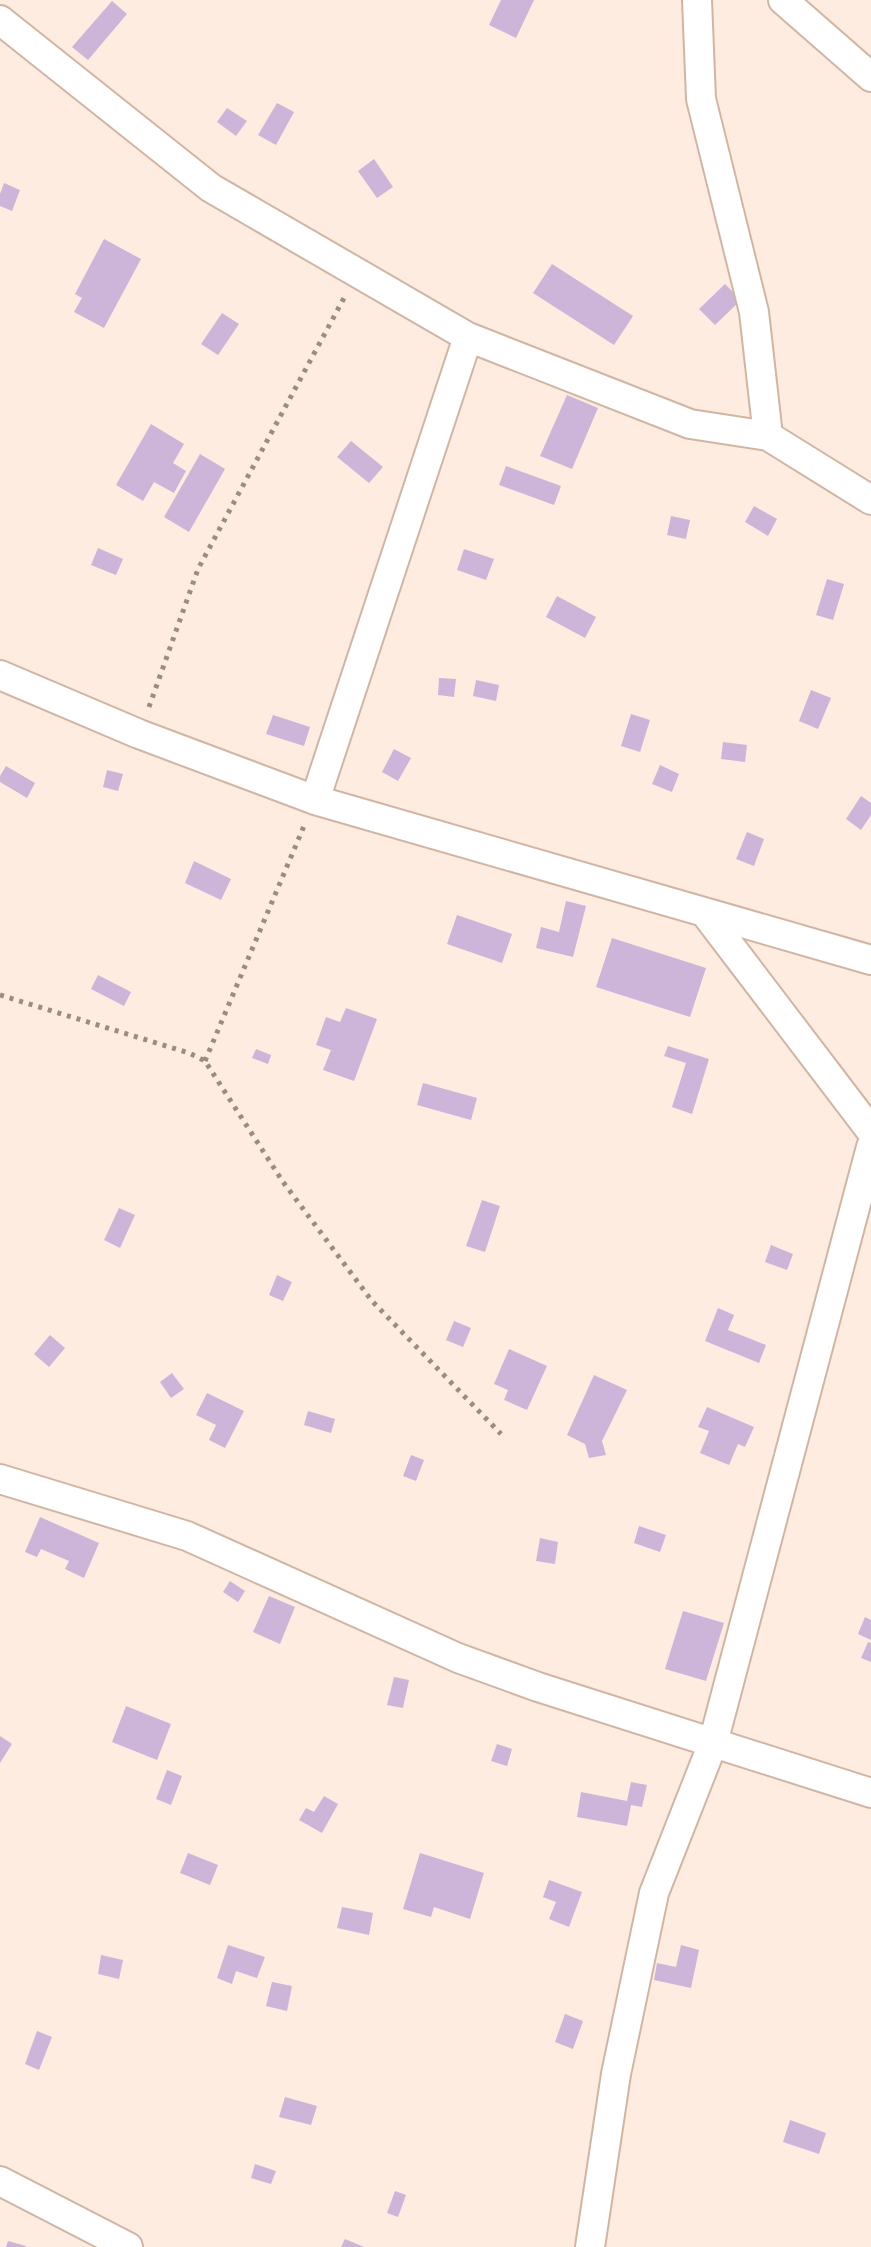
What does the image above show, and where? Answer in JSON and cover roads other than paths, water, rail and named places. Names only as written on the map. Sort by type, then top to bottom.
[{"type":"street","points":[[697,0],[701,99],[754,312],[768,436]]},
{"type":"street","points":[[783,0],[871,77]]},
{"type":"street","points":[[0,20],[211,188],[468,337],[690,424],[768,436],[871,500]]},
{"type":"street","points":[[315,800],[468,337]]},
{"type":"street","points":[[0,675],[139,734],[315,800],[871,960]]},
{"type":"street","points":[[705,913],[871,1131]]},
{"type":"street","points":[[590,2247],[624,2032],[654,1893],[713,1743],[871,1147]]},
{"type":"street","points":[[0,1479],[187,1536],[458,1658],[538,1687],[871,1793]]},
{"type":"street","points":[[0,2181],[128,2247]]}]
